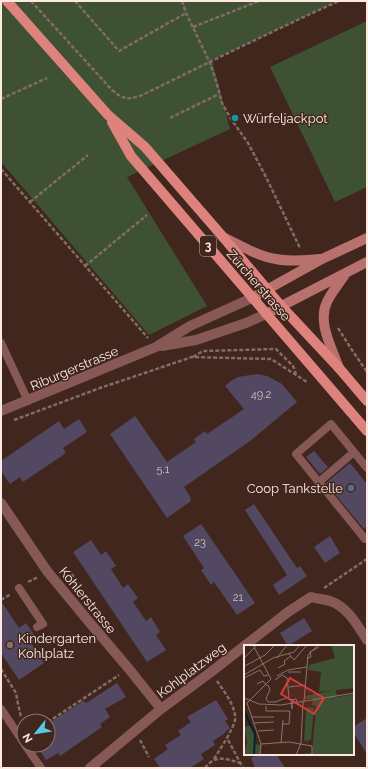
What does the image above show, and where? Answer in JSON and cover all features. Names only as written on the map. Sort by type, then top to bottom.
[{"type":"main road","name":"Zürcherstrasse","points":[[7,1],[108,115],[145,147],[267,290],[339,368],[367,401]]},
{"type":"main road","name":"Zürcherstrasse","points":[[108,115],[131,156],[367,431]]},
{"type":"main road","points":[[223,237],[255,253],[276,259],[322,259]]},
{"type":"main road","name":"Riburgerstrasse","points":[[252,298],[322,259],[367,238]]},
{"type":"main road","name":"Riburgerstrasse","points":[[266,314],[367,262]]},
{"type":"main road","name":"Riburgerstrasse","points":[[339,368],[324,328],[323,316],[326,303],[346,273]]},
{"type":"street","name":"Riburgerstrasse","points":[[1,412],[156,347],[190,326],[252,298]]},
{"type":"street","name":"Riburgerstrasse","points":[[156,347],[196,340],[246,323],[266,314]]},
{"type":"street","name":"Köhlerstrasse","points":[[1,503],[47,571],[161,709]]},
{"type":"street","points":[[311,597],[331,602],[346,610],[367,640]]},
{"type":"street","name":"Kohlplatzweg","points":[[246,645],[288,612],[311,597]]},
{"type":"street","name":"Kohlplatzweg","points":[[90,768],[161,709],[244,646]]},
{"type":"lane","points":[[1,343],[28,401]]},
{"type":"lane","points":[[366,467],[331,424],[296,454],[365,539],[367,538]]},
{"type":"lane","points":[[318,482],[354,452]]},
{"type":"lane","points":[[19,588],[43,624],[37,628]]},
{"type":"lane","points":[[1,709],[16,731]]},
{"type":"lane","points":[[31,753],[41,768]]},
{"type":"path","points":[[31,1],[112,90],[126,99],[140,96],[339,1]]},
{"type":"path","points":[[75,1],[119,51],[186,13]]},
{"type":"path","points":[[193,27],[260,1]]},
{"type":"path","points":[[183,2],[186,13],[210,63],[222,103],[248,143],[300,248]]},
{"type":"path","points":[[1,99],[47,78]]},
{"type":"path","points":[[170,118],[219,94]]},
{"type":"path","points":[[30,202],[88,155]]},
{"type":"path","points":[[1,169],[156,347]]},
{"type":"path","points":[[85,266],[147,215]]},
{"type":"path","points":[[337,326],[367,372]]},
{"type":"path","points":[[8,423],[100,388],[192,358],[203,351],[276,349],[293,366],[296,375]]},
{"type":"path","points":[[192,358],[271,359],[306,380],[311,385]]},
{"type":"path","points":[[311,597],[367,559]]},
{"type":"path","points":[[1,669],[16,693],[20,713]]},
{"type":"path","points":[[56,717],[129,669]]},
{"type":"path","points":[[211,672],[228,698],[234,711],[235,719],[227,738],[214,760]]},
{"type":"path","points":[[136,731],[149,757]]},
{"type":"path","points":[[227,738],[243,768]]},
{"type":"path","points":[[205,768],[214,760],[225,758],[240,763]]},
{"type":"green space","points":[[1,1],[337,1],[212,60],[230,129],[127,177],[207,306],[149,335],[1,162]]},
{"type":"green space","points":[[367,21],[367,187],[335,202],[270,67]]},
{"type":"building","points":[[257,374],[267,376],[282,384],[297,402],[250,441],[184,487],[191,498],[191,501],[167,518],[110,434],[135,416],[167,462],[196,442],[194,439],[205,431],[207,434],[244,409],[225,386],[238,377]]},
{"type":"building","points":[[79,419],[87,432],[63,448],[66,453],[23,482],[20,477],[10,484],[1,471],[1,461],[59,421],[64,429]]},
{"type":"building","points":[[314,451],[328,467],[320,474],[306,457]]},
{"type":"building","points":[[350,463],[367,484],[367,526],[364,529],[326,483]]},
{"type":"building","points":[[254,504],[297,568],[300,566],[307,576],[279,595],[273,585],[287,575],[245,510]]},
{"type":"building","points":[[201,524],[255,603],[237,615],[214,582],[211,585],[201,570],[204,568],[183,536]]},
{"type":"building","points":[[330,536],[340,553],[325,563],[314,547]]},
{"type":"building","points":[[91,540],[101,555],[106,551],[116,566],[111,569],[123,588],[128,584],[138,598],[133,602],[146,621],[151,617],[160,632],[156,635],[166,650],[147,662],[73,552]]},
{"type":"building","points":[[1,601],[19,628],[26,623],[37,639],[31,643],[44,663],[19,680],[1,653]]},
{"type":"building","points":[[304,618],[312,631],[290,645],[287,645],[280,633]]},
{"type":"building","points":[[117,683],[126,697],[105,709],[110,717],[100,724],[102,727],[60,756],[58,753],[46,760],[41,753],[56,753],[56,719],[83,701],[86,703]]},
{"type":"building","points":[[216,700],[228,719],[225,721],[230,728],[213,741],[215,745],[201,754],[204,759],[190,768],[160,768],[154,759],[168,749],[165,745],[181,735],[178,731],[191,722],[187,717]]},
{"type":"building","points":[[367,718],[367,754],[354,734],[354,726]]},
{"type":"building","points":[[256,755],[277,755],[285,768],[255,768],[251,758]]},
{"type":"place","name":"Würfeljackpot","points":[[235,118]]},
{"type":"place","name":"Coop Tankstelle","points":[[351,488]]},
{"type":"place","name":"Kindergarten Kohlplatz","points":[[10,645]]}]
